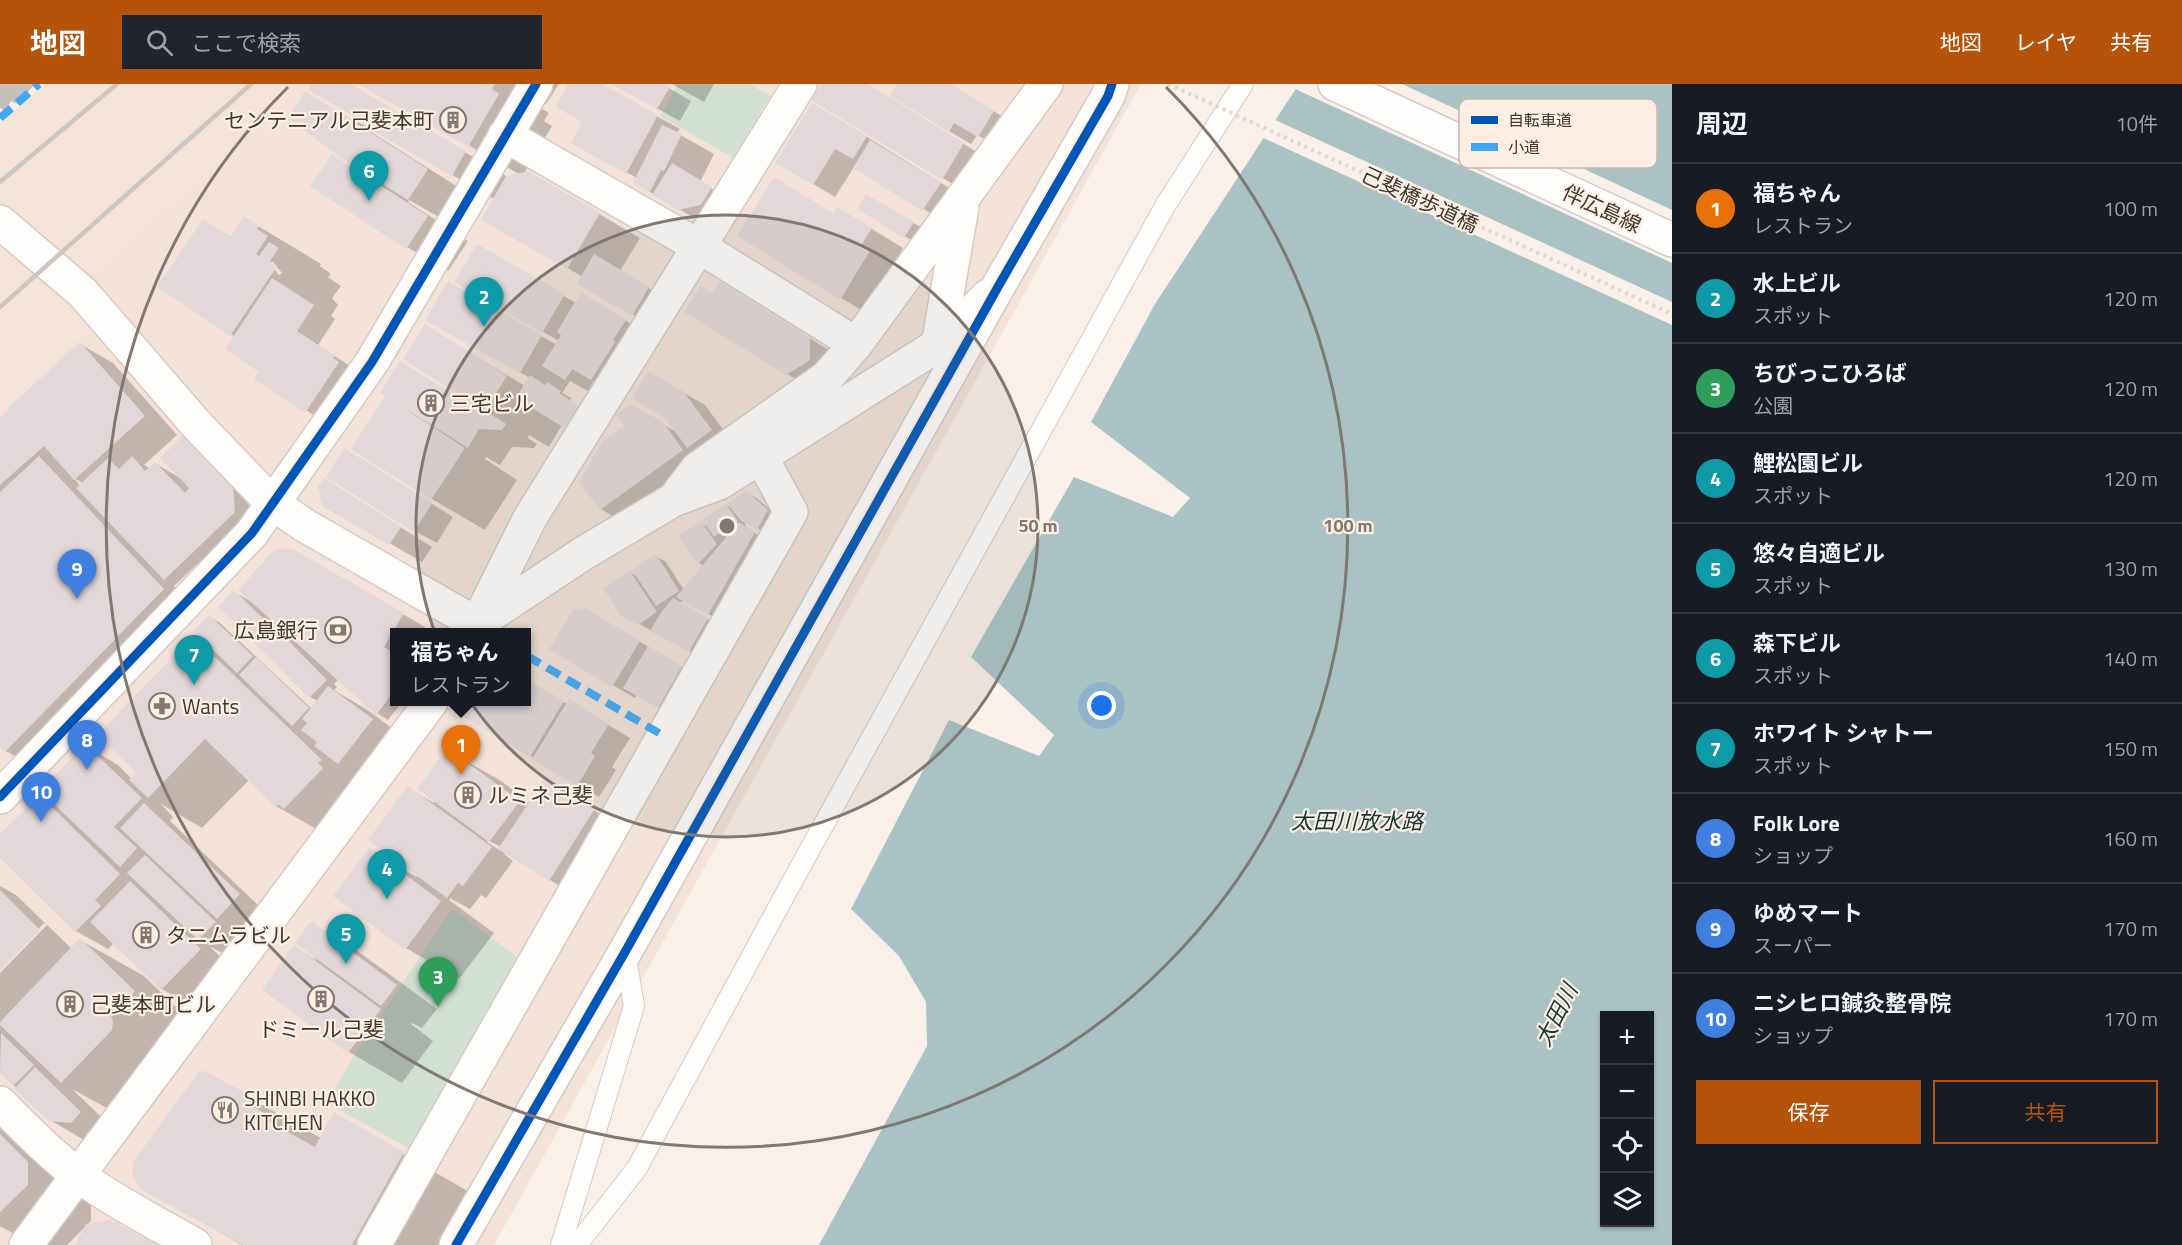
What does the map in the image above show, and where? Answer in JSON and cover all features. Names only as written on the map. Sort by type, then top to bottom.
[{"type":"street","points":[[0,797],[252,533],[271,502],[372,362],[536,84]]},
{"type":"street","points":[[475,628],[530,518],[800,84]]},
{"type":"street","points":[[673,500],[697,469],[827,377],[856,344],[1046,84]]},
{"type":"street","points":[[456,1245],[625,952],[999,285],[1108,96],[1112,84]]},
{"type":"street","name":"伴広島線","points":[[1335,84],[1459,141]]},
{"type":"street","points":[[505,135],[699,247],[856,344]]},
{"type":"street","name":"伴広島線","points":[[1516,168],[1672,240]]},
{"type":"street","points":[[925,419],[963,199]]},
{"type":"street","points":[[0,222],[83,293],[196,424],[271,502],[304,525],[475,628]]},
{"type":"street","points":[[475,628],[584,553],[673,500],[719,483],[938,345],[999,285]]},
{"type":"street","points":[[374,1245],[791,512],[761,457]]},
{"type":"street","points":[[26,1245],[428,706]]},
{"type":"street","points":[[0,1103],[48,1150],[79,1176],[195,1245]]},
{"type":"lane","points":[[577,1245],[637,1168],[1165,206],[1244,84]]},
{"type":"lane","points":[[561,1245],[634,1006],[625,952]]},
{"type":"shaded area","points":[[45,84],[301,84],[276,109],[65,297],[91,327],[0,408],[0,123]]},
{"type":"shaded area","points":[[269,84],[1141,84],[494,1245],[0,1245],[0,317]]},
{"type":"green space","points":[[678,84],[750,84],[770,96],[733,158],[660,116]]},
{"type":"green space","points":[[452,909],[517,957],[410,1149],[327,1103],[353,1057]]},
{"type":"water","name":"太田川放水路","points":[[1299,84],[1672,84],[1672,1245],[819,1245],[927,1046],[926,1002],[899,956],[851,909],[949,720],[1039,756],[1054,735],[971,657],[1074,477],[1173,517],[1190,498],[1091,422],[1155,304]]},
{"type":"pier","points":[[1296,84],[1402,84],[1459,111],[1459,165],[1293,88]]},
{"type":"pier","points":[[1273,119],[1672,302],[1672,325],[1261,137]]},
{"type":"pier","points":[[1466,168],[1582,168],[1672,210],[1672,263]]},
{"type":"building","points":[[311,84],[350,84],[466,151],[452,176],[356,121],[357,118],[308,90]]},
{"type":"building","name":"センテニアル己斐本町","points":[[358,84],[495,84],[492,89],[499,94],[468,147]]},
{"type":"building","points":[[568,84],[602,84],[658,115],[626,174],[571,143],[582,122],[556,107]]},
{"type":"building","points":[[611,84],[665,84],[670,87],[657,109]]},
{"type":"building","points":[[821,84],[868,84],[964,143],[942,180],[811,100]]},
{"type":"building","points":[[897,84],[951,84],[994,111],[978,137],[954,123],[949,132],[890,96]]},
{"type":"building","points":[[305,91],[428,169],[408,200],[341,158],[288,118]]},
{"type":"building","points":[[812,103],[867,136],[853,159],[835,149],[813,185],[775,163]]},
{"type":"building","points":[[662,125],[682,134],[664,171],[661,170],[650,192],[633,183]]},
{"type":"building","points":[[870,140],[941,183],[922,211],[853,168]]},
{"type":"building","points":[[332,154],[428,216],[406,249],[310,186]]},
{"type":"building","points":[[672,163],[712,187],[701,205],[678,210],[652,195]]},
{"type":"building","points":[[528,171],[600,213],[567,269],[481,220],[506,176]]},
{"type":"building","points":[[774,177],[833,213],[837,207],[872,228],[862,244],[871,249],[840,300],[737,236]]},
{"type":"building","points":[[866,194],[914,222],[904,238],[857,209]]},
{"type":"building","points":[[244,216],[259,226],[257,229],[268,236],[256,254],[259,256],[269,242],[279,248],[270,261],[276,268],[230,336],[157,287],[203,219],[230,237]]},
{"type":"building","points":[[477,244],[565,294],[542,333],[454,282]]},
{"type":"building","points":[[594,254],[649,287],[632,316],[577,284]]},
{"type":"building","points":[[272,278],[314,305],[297,331],[335,356],[333,358],[339,362],[305,413],[254,379],[259,372],[225,349]]},
{"type":"building","points":[[448,281],[542,335],[520,373],[425,320]]},
{"type":"building","points":[[719,281],[810,338],[810,360],[786,375],[684,312],[700,286],[712,293]]},
{"type":"building","points":[[581,292],[626,320],[591,380],[572,369],[565,380],[542,366],[561,335],[557,332]]},
{"type":"building","points":[[425,324],[507,376],[485,411],[403,359]]},
{"type":"building","points":[[80,342],[145,416],[74,480],[44,446],[0,485],[0,418]]},
{"type":"building","points":[[400,361],[488,416],[489,413],[506,424],[502,430],[479,429],[468,448],[393,401],[465,448],[431,500],[351,449],[385,396],[380,393]]},
{"type":"building","points":[[648,371],[683,391],[712,430],[687,448],[666,419],[632,398]]},
{"type":"building","points":[[530,375],[545,385],[547,382],[580,407],[566,429],[516,398]]},
{"type":"building","points":[[631,404],[663,422],[683,450],[600,510],[579,482],[602,442],[624,426],[616,415]]},
{"type":"building","points":[[184,435],[233,486],[235,512],[164,580],[76,488],[108,458],[119,469],[132,456],[145,471],[155,462],[185,493],[189,488],[160,458]]},
{"type":"building","points":[[344,448],[432,503],[414,532],[326,477]]},
{"type":"building","points":[[39,456],[164,589],[5,752],[0,747],[0,492]]},
{"type":"building","points":[[324,478],[401,527],[389,545],[322,506],[318,486]]},
{"type":"building","points":[[747,491],[768,510],[757,530],[740,520],[727,503]]},
{"type":"building","points":[[726,504],[738,521],[714,537],[702,520]]},
{"type":"building","points":[[701,521],[717,544],[698,564],[678,536]]},
{"type":"building","points":[[739,522],[755,532],[708,615],[676,597]]},
{"type":"building","name":"広島銀行","points":[[291,548],[404,613],[395,628],[390,628],[390,637],[384,647],[390,651],[390,697],[376,715],[238,590],[274,550]]},
{"type":"building","points":[[656,554],[679,591],[656,606],[632,570]]},
{"type":"building","points":[[630,571],[657,612],[638,625],[620,615],[603,588]]},
{"type":"building","points":[[234,590],[274,629],[276,628],[327,680],[309,698],[218,607]]},
{"type":"building","points":[[673,598],[708,618],[689,652],[650,631]]},
{"type":"building","points":[[585,608],[640,641],[612,687],[549,649],[573,610]]},
{"type":"building","points":[[209,615],[253,656],[237,673],[193,631]]},
{"type":"building","points":[[193,636],[322,760],[318,763],[323,768],[284,809],[278,804],[276,808],[205,739],[148,798],[129,780],[136,772],[97,735]]},
{"type":"building","points":[[648,646],[682,666],[658,708],[623,688]]},
{"type":"building","points":[[256,657],[309,708],[292,726],[239,675]]},
{"type":"building","points":[[531,681],[564,701],[530,757],[460,715],[468,706],[531,706]]},
{"type":"building","points":[[328,686],[373,719],[338,764],[314,746],[317,742],[301,730],[307,723],[302,719]]},
{"type":"building","points":[[569,699],[609,724],[591,753],[595,756],[577,786],[532,759]]},
{"type":"building","points":[[85,744],[142,798],[114,827],[137,848],[120,867],[40,791]]},
{"type":"building","name":"ルミネ己斐","points":[[447,748],[520,801],[489,842],[417,789]]},
{"type":"building","points":[[545,778],[594,810],[549,881],[498,849]]},
{"type":"building","points":[[408,786],[492,847],[463,886],[458,883],[447,898],[368,840]]},
{"type":"building","points":[[40,795],[120,874],[95,900],[101,906],[75,932],[0,858],[0,834]]},
{"type":"building","points":[[144,803],[240,894],[217,919],[120,828]]},
{"type":"building","points":[[369,848],[441,901],[405,950],[333,896]]},
{"type":"building","points":[[145,855],[216,922],[198,940],[127,873]]},
{"type":"building","name":"タニムラビル","points":[[130,881],[201,949],[161,990],[90,922]]},
{"type":"building","points":[[0,890],[40,930],[0,970]]},
{"type":"building","points":[[311,921],[397,985],[381,1006],[295,943]]},
{"type":"building","name":"己斐本町ビル","points":[[80,938],[135,991],[111,1016],[112,1030],[61,1083],[0,1025],[0,1022]]},
{"type":"building","name":"ドミール己斐","points":[[294,945],[381,1009],[348,1053],[262,990]]},
{"type":"building","points":[[1,1033],[34,1065],[13,1086],[0,1073]]},
{"type":"building","points":[[35,1067],[81,1112],[71,1123],[49,1121],[14,1089]]},
{"type":"building","points":[[205,1071],[257,1099],[253,1107],[266,1114],[264,1119],[315,1147],[334,1112],[404,1152],[352,1245],[243,1245],[140,1189],[132,1173],[133,1162],[199,1072]]},
{"type":"building","points":[[0,1134],[28,1162],[28,1185],[0,1212]]},
{"type":"building","points":[[110,1220],[157,1245],[75,1245],[86,1224]]},
{"type":"railway","points":[[0,182],[117,84]]},
{"type":"railway","points":[[0,307],[251,84]]},
{"type":"marked path","points":[[0,118],[39,84]]},
{"type":"marked path","points":[[531,658],[664,736]]},
{"type":"cycle path","points":[[0,797],[252,533],[372,362],[536,84]]},
{"type":"cycle path","points":[[456,1245],[625,952],[999,285],[1108,96],[1112,84]]},
{"type":"place","name":"センテニアル己斐本町","points":[[453,120]]},
{"type":"place","name":"森下ビル","points":[[369,201]]},
{"type":"place","name":"水上ビル","points":[[484,327]]},
{"type":"place","name":"三宅ビル","points":[[431,403]]},
{"type":"place","name":"ゆめマート","points":[[77,599]]},
{"type":"place","name":"広島銀行","points":[[338,630]]},
{"type":"place","name":"ホワイト シャトー","points":[[194,685]]},
{"type":"place","name":"Wants","points":[[162,706]]},
{"type":"place","name":"Folk Lore","points":[[87,770]]},
{"type":"place","name":"福ちゃん","points":[[461,775]]},
{"type":"place","name":"ルミネ己斐","points":[[468,795]]},
{"type":"place","name":"ニシヒロ鍼灸整骨院","points":[[41,822]]},
{"type":"place","name":"鯉松園ビル","points":[[387,899]]},
{"type":"place","name":"タニムラビル","points":[[146,935]]},
{"type":"place","name":"悠々自適ビル","points":[[346,964]]},
{"type":"place","name":"ドミール己斐","points":[[321,999]]},
{"type":"place","name":"己斐本町ビル","points":[[70,1004]]},
{"type":"place","name":"ちびっこひろば","points":[[438,1007]]},
{"type":"place","name":"SHINBI HAKKO KITCHEN","points":[[225,1110]]},
{"type":"water label","name":"太田川","points":[[1556,1015]]}]
